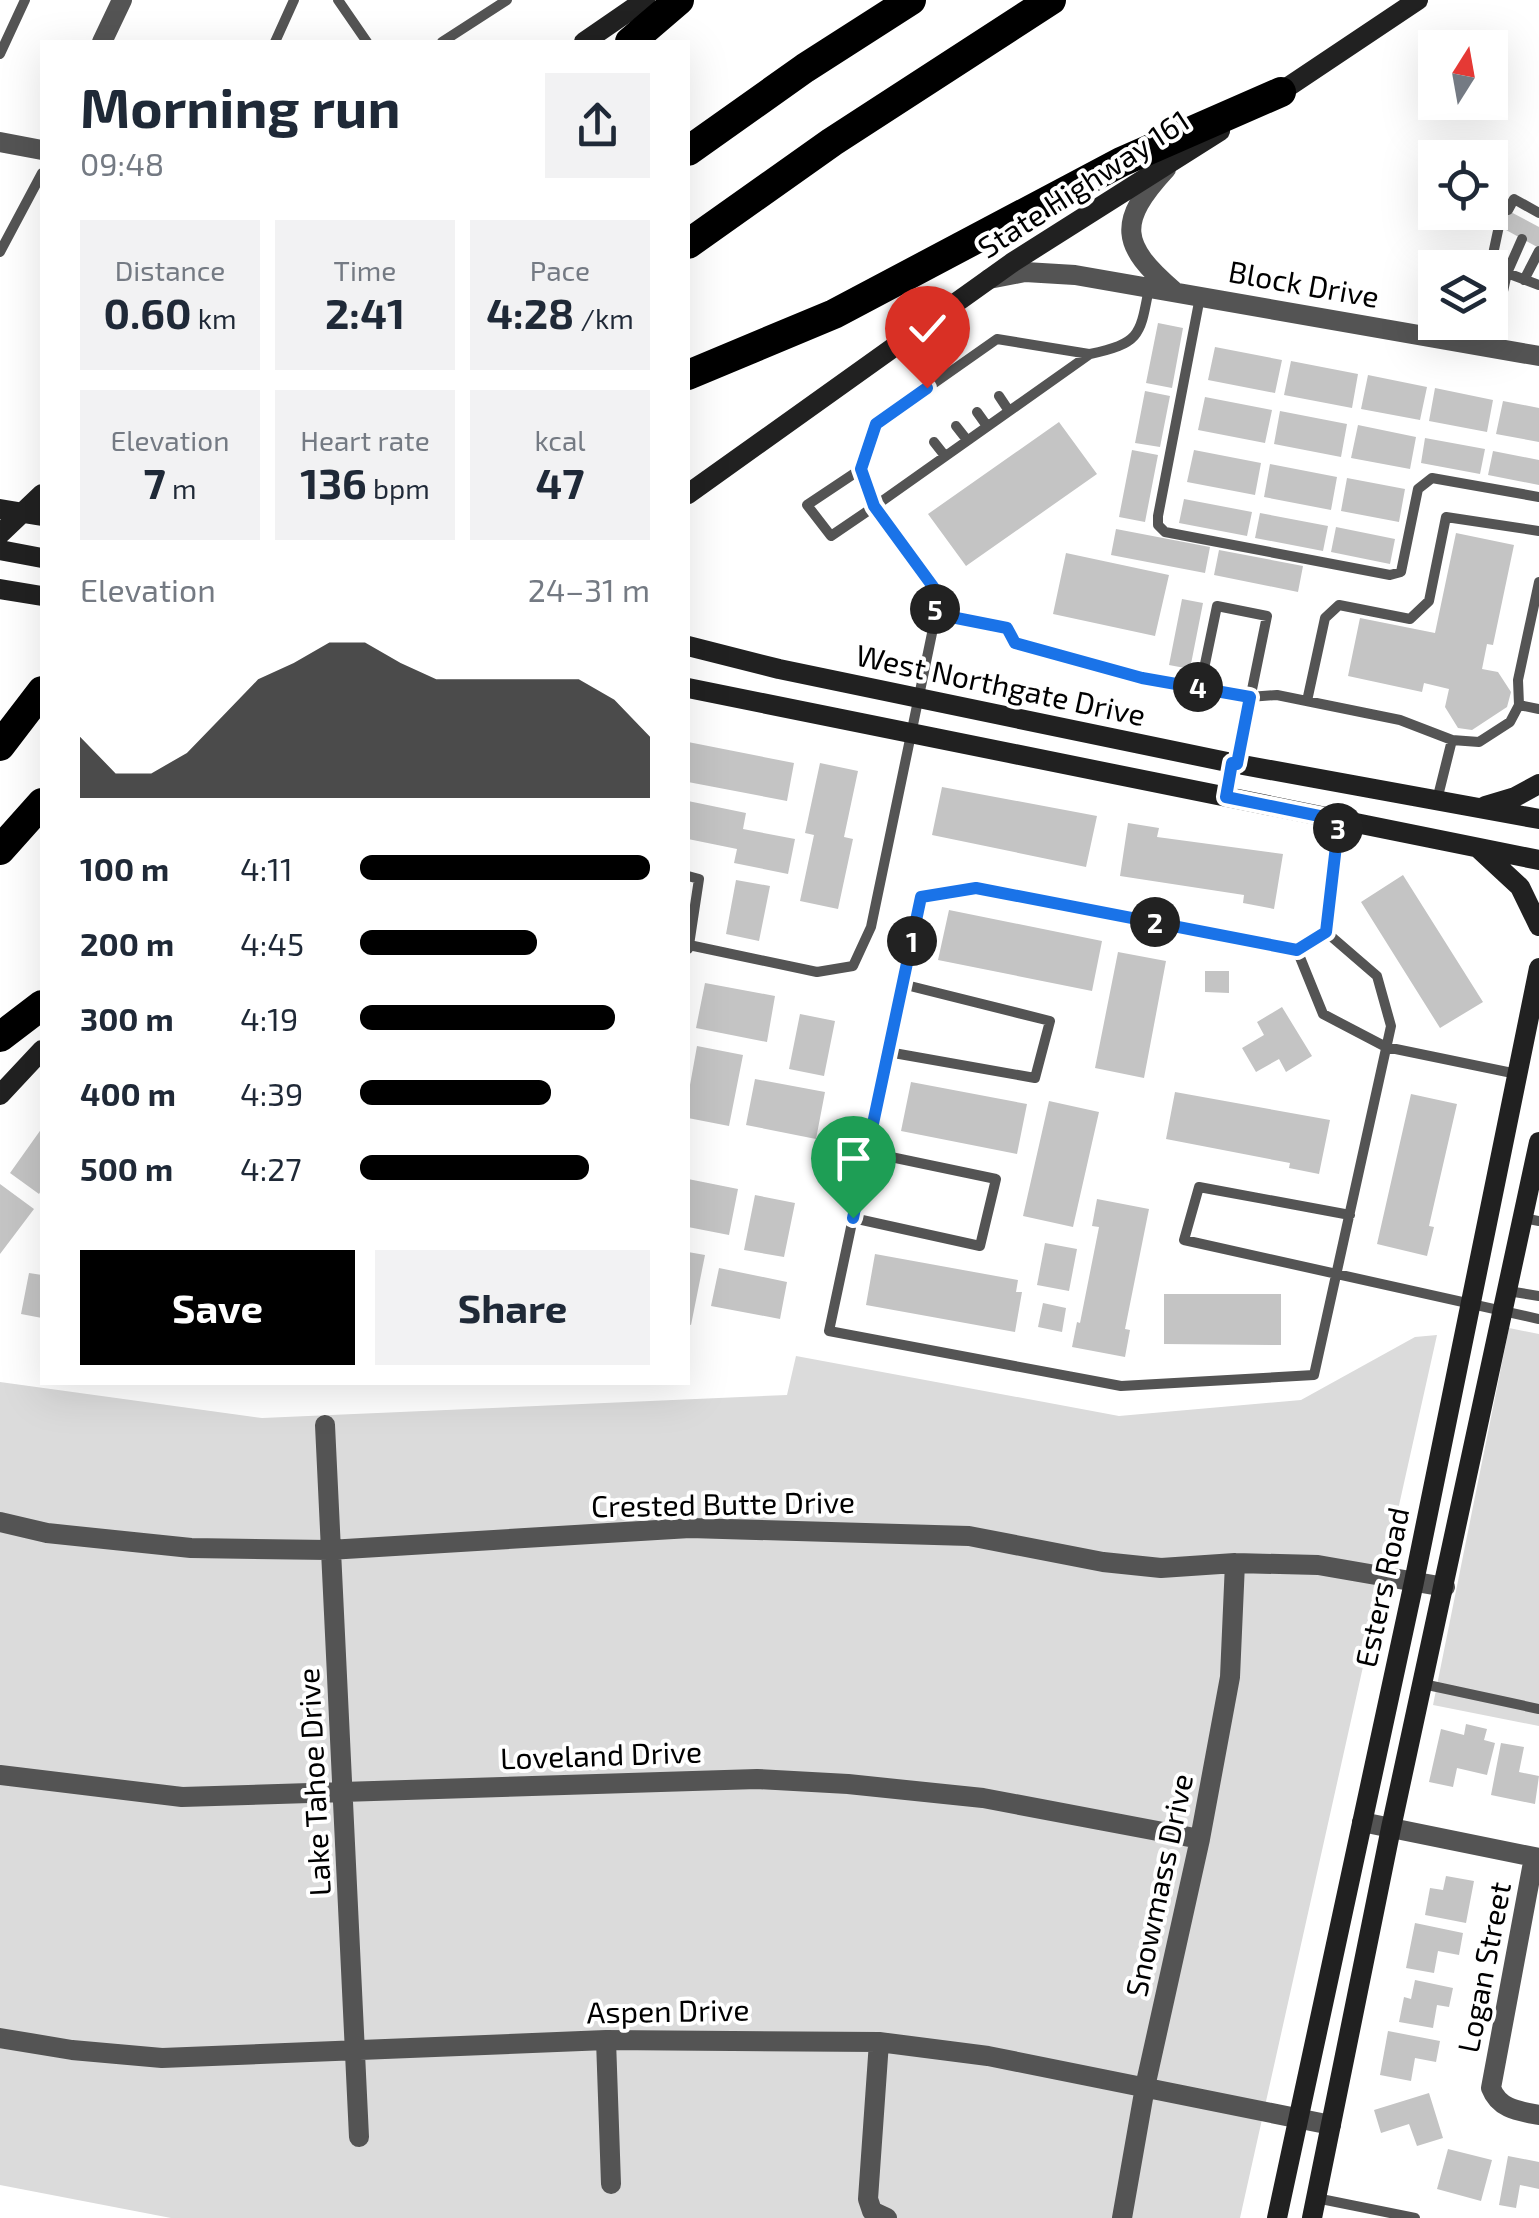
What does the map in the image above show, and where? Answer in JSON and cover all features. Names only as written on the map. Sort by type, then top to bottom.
[{"type":"highway","points":[[632,40],[679,0]]},
{"type":"highway","points":[[690,150],[912,0]]},
{"type":"highway","points":[[690,243],[832,142],[1051,0]]},
{"type":"highway","points":[[690,374],[834,314],[1121,162],[1282,92]]},
{"type":"highway","points":[[0,747],[40,695]]},
{"type":"highway","points":[[0,747],[40,707]]},
{"type":"highway","points":[[0,850],[40,804]]},
{"type":"highway","points":[[0,865],[40,833]]},
{"type":"highway","points":[[0,1038],[40,1007]]},
{"type":"main road","points":[[587,40],[645,0]]},
{"type":"main road","name":"State Highway 161","points":[[690,493],[988,279],[1282,92],[1418,0]]},
{"type":"main road","points":[[0,508],[32,514]]},
{"type":"main road","points":[[0,534],[32,514]]},
{"type":"main road","points":[[0,550],[40,558]]},
{"type":"main road","points":[[0,589],[40,596]]},
{"type":"main road","name":"West Northgate Drive","points":[[690,647],[779,669],[1234,764],[1539,819]]},
{"type":"main road","points":[[690,688],[1539,860]]},
{"type":"main road","points":[[1226,797],[1234,764]]},
{"type":"main road","points":[[1478,808],[1515,797],[1539,784]]},
{"type":"main road","points":[[1478,848],[1520,887],[1539,926]]},
{"type":"main road","name":"Esters Road","points":[[1277,2218],[1414,1582],[1539,968]]},
{"type":"main road","points":[[0,1094],[40,1052]]},
{"type":"main road","name":"Esters Road","points":[[1314,2208],[1506,1301],[1531,1220],[1539,1142]]},
{"type":"street","points":[[103,40],[122,0]]},
{"type":"street","points":[[0,142],[40,150]]},
{"type":"street","points":[[1174,160],[1136,204],[1132,242],[1136,254],[1176,292]]},
{"type":"street","name":"Block Drive","points":[[988,279],[1042,273],[1075,275],[1539,356]]},
{"type":"street","name":"Lake Tahoe Drive","points":[[325,1424],[359,2137]]},
{"type":"street","name":"Crested Butte Drive","points":[[0,1522],[48,1532],[191,1548],[330,1550],[690,1528],[969,1536],[1103,1562],[1161,1568],[1235,1563],[1318,1565],[1445,1587]]},
{"type":"street","name":"Snowmass Drive","points":[[1122,2218],[1230,1677],[1235,1563]]},
{"type":"street","name":"Loveland Drive","points":[[0,1775],[182,1797],[794,1780],[983,1798],[1200,1839]]},
{"type":"street","points":[[1362,1822],[1536,1858]]},
{"type":"street","name":"Logan Street","points":[[1536,1858],[1491,2088],[1495,2098],[1510,2109],[1539,2114]]},
{"type":"street","name":"Aspen Drive","points":[[0,2038],[72,2050],[162,2058],[606,2040],[879,2042],[988,2056],[1331,2125]]},
{"type":"street","points":[[606,2040],[611,2184]]},
{"type":"street","points":[[879,2042],[868,2200],[872,2211],[887,2218]]},
{"type":"lane","points":[[0,54],[25,0]]},
{"type":"lane","points":[[276,40],[294,0]]},
{"type":"lane","points":[[338,0],[366,40]]},
{"type":"lane","points":[[445,40],[507,0]]},
{"type":"lane","points":[[0,252],[5,231],[40,176]]},
{"type":"lane","points":[[1508,210],[1514,199],[1535,216]]},
{"type":"lane","points":[[1508,269],[1522,239]]},
{"type":"lane","points":[[1524,280],[1539,251]]},
{"type":"lane","points":[[1508,274],[1539,285]]},
{"type":"lane","points":[[690,947],[817,972],[853,966],[871,928],[936,614],[934,588],[874,506],[861,469],[876,424],[909,407],[953,376],[996,339],[1090,354],[1111,350],[1141,332],[1150,288]]},
{"type":"lane","points":[[1201,296],[1158,516],[1158,525],[1164,532],[1390,575],[1401,572],[1422,483],[1432,478],[1539,497]]},
{"type":"lane","points":[[1491,347],[1492,340]]},
{"type":"lane","points":[[861,469],[807,505],[831,536],[1090,354]]},
{"type":"lane","points":[[999,396],[1009,411]]},
{"type":"lane","points":[[977,412],[988,426]]},
{"type":"lane","points":[[956,426],[968,440]]},
{"type":"lane","points":[[934,442],[944,456]]},
{"type":"lane","points":[[1308,701],[1325,618],[1340,605],[1410,618],[1429,601],[1446,517],[1539,531]]},
{"type":"lane","points":[[936,614],[1007,628],[1015,643],[1142,678],[1250,697],[1277,695],[1400,720],[1452,740],[1479,742],[1510,722],[1518,705],[1518,680],[1539,582]]},
{"type":"lane","points":[[1200,688],[1217,606],[1267,616],[1234,764]]},
{"type":"lane","points":[[1518,705],[1539,709]]},
{"type":"lane","points":[[1437,800],[1452,740]]},
{"type":"lane","points":[[1326,932],[1339,820]]},
{"type":"lane","points":[[690,877],[698,879],[690,933]]},
{"type":"lane","points":[[976,888],[1297,950],[1326,932],[1377,976],[1391,1026],[1314,1375],[1120,1386],[830,1331],[921,897],[976,888]]},
{"type":"lane","points":[[1297,950],[1323,1014],[1386,1046],[1517,1074]]},
{"type":"lane","points":[[888,1052],[1035,1078],[1050,1022],[902,984]]},
{"type":"lane","points":[[853,1218],[980,1246],[996,1180],[867,1152]]},
{"type":"lane","points":[[1350,1215],[1199,1187],[1184,1240],[1471,1303],[1539,1296]]},
{"type":"lane","points":[[1506,1301],[1539,1319]]},
{"type":"lane","points":[[1423,1684],[1539,1709]]},
{"type":"lane","points":[[1314,2208],[1416,2218]]},
{"type":"shaded area","points":[[1509,1328],[1539,1334],[1539,1726],[1433,1705]]},
{"type":"shaded area","points":[[1437,1335],[1240,2218],[171,2218],[0,2185],[0,1382],[262,1418],[787,1395],[796,1356],[1119,1416],[1301,1400],[1415,1337]]},
{"type":"building","points":[[1508,211],[1539,227],[1539,248],[1506,230]]},
{"type":"building","points":[[1158,323],[1183,328],[1172,388],[1146,383]]},
{"type":"building","points":[[1215,347],[1282,360],[1275,393],[1208,380]]},
{"type":"building","points":[[1291,361],[1358,374],[1352,408],[1284,395]]},
{"type":"building","points":[[1368,375],[1427,387],[1420,420],[1361,409]]},
{"type":"building","points":[[1435,388],[1493,400],[1487,432],[1429,421]]},
{"type":"building","points":[[1145,391],[1170,396],[1160,447],[1135,443]]},
{"type":"building","points":[[1205,397],[1272,410],[1265,443],[1198,430]]},
{"type":"building","points":[[1503,401],[1539,408],[1539,442],[1496,434]]},
{"type":"building","points":[[1280,411],[1347,424],[1341,457],[1274,444]]},
{"type":"building","points":[[1059,422],[1097,474],[966,566],[928,514]]},
{"type":"building","points":[[1358,425],[1416,437],[1410,469],[1351,458]]},
{"type":"building","points":[[1425,438],[1485,449],[1480,474],[1421,463]]},
{"type":"building","points":[[1132,450],[1158,455],[1145,522],[1119,517]]},
{"type":"building","points":[[1194,450],[1261,463],[1255,495],[1187,482]]},
{"type":"building","points":[[1493,451],[1539,460],[1539,485],[1488,475]]},
{"type":"building","points":[[1270,464],[1337,477],[1331,510],[1264,497]]},
{"type":"building","points":[[1347,478],[1405,489],[1399,522],[1341,511]]},
{"type":"building","points":[[1184,499],[1252,512],[1247,536],[1179,523]]},
{"type":"building","points":[[1260,513],[1328,526],[1323,551],[1255,538]]},
{"type":"building","points":[[1336,527],[1395,539],[1390,564],[1331,552]]},
{"type":"building","points":[[1116,529],[1210,547],[1205,573],[1111,555]]},
{"type":"building","points":[[1456,533],[1514,545],[1493,645],[1487,644],[1482,669],[1498,672],[1511,692],[1507,707],[1472,730],[1458,728],[1445,707],[1449,689],[1424,683],[1422,692],[1348,676],[1360,618],[1435,633]]},
{"type":"building","points":[[1219,550],[1303,566],[1298,592],[1214,575]]},
{"type":"building","points":[[1066,553],[1169,575],[1155,636],[1053,614]]},
{"type":"building","points":[[1182,599],[1203,603],[1190,669],[1169,665]]},
{"type":"building","points":[[690,742],[794,763],[787,801],[690,782]]},
{"type":"building","points":[[820,763],[858,771],[844,837],[853,839],[838,909],[800,901],[814,835],[805,833]]},
{"type":"building","points":[[942,787],[1097,816],[1086,867],[932,835]]},
{"type":"building","points":[[690,801],[746,813],[743,829],[795,839],[788,874],[734,863],[737,849],[690,839]]},
{"type":"building","points":[[1128,823],[1159,828],[1157,837],[1283,854],[1274,909],[1243,903],[1244,895],[1120,876]]},
{"type":"building","points":[[1403,875],[1483,1002],[1440,1028],[1361,902]]},
{"type":"building","points":[[736,880],[770,886],[759,941],[726,934]]},
{"type":"building","points":[[949,910],[1102,941],[1092,991],[938,960]]},
{"type":"building","points":[[1118,952],[1166,961],[1144,1078],[1095,1068]]},
{"type":"building","points":[[1205,971],[1229,971],[1229,993],[1205,992]]},
{"type":"building","points":[[705,983],[775,996],[767,1042],[696,1028]]},
{"type":"building","points":[[1282,1007],[1312,1056],[1286,1072],[1279,1059],[1256,1072],[1242,1048],[1264,1035],[1257,1022]]},
{"type":"building","points":[[800,1014],[835,1021],[824,1076],[789,1069]]},
{"type":"building","points":[[697,1046],[743,1055],[729,1126],[690,1118],[690,1085]]},
{"type":"building","points":[[755,1079],[825,1092],[816,1139],[746,1125]]},
{"type":"building","points":[[911,1082],[1027,1104],[1017,1154],[901,1131]]},
{"type":"building","points":[[1175,1092],[1330,1120],[1319,1174],[1289,1168],[1290,1163],[1166,1139]]},
{"type":"building","points":[[1411,1094],[1457,1104],[1429,1226],[1434,1227],[1427,1256],[1377,1244]]},
{"type":"building","points":[[1049,1101],[1099,1112],[1073,1227],[1023,1216]]},
{"type":"building","points":[[40,1131],[39,1194],[10,1173]]},
{"type":"building","points":[[690,1179],[738,1189],[729,1235],[690,1227]]},
{"type":"building","points":[[0,1184],[34,1209],[0,1254]]},
{"type":"building","points":[[755,1195],[795,1203],[784,1257],[744,1250]]},
{"type":"building","points":[[1097,1199],[1149,1209],[1125,1329],[1130,1330],[1125,1357],[1072,1347],[1099,1227],[1092,1226]]},
{"type":"building","points":[[1045,1243],[1077,1249],[1069,1291],[1037,1285]]},
{"type":"building","points":[[690,1252],[705,1255],[690,1325]]},
{"type":"building","points":[[875,1254],[1018,1280],[1016,1292],[1022,1292],[1015,1332],[866,1305]]},
{"type":"building","points":[[719,1268],[787,1282],[780,1319],[711,1306]]},
{"type":"building","points":[[29,1273],[40,1275],[40,1318],[21,1314]]},
{"type":"building","points":[[1164,1294],[1281,1294],[1281,1345],[1164,1344]]},
{"type":"building","points":[[1043,1303],[1066,1308],[1062,1332],[1038,1327]]},
{"type":"building","points":[[1466,1724],[1487,1729],[1484,1740],[1495,1743],[1487,1775],[1457,1768],[1453,1787],[1429,1782],[1441,1729],[1464,1735]]},
{"type":"building","points":[[1501,1743],[1524,1747],[1519,1772],[1539,1776],[1535,1804],[1491,1795]]},
{"type":"building","points":[[1446,1876],[1474,1881],[1466,1923],[1425,1915],[1430,1888],[1443,1890]]},
{"type":"building","points":[[1415,1923],[1463,1933],[1459,1955],[1438,1951],[1434,1973],[1406,1968]]},
{"type":"building","points":[[1415,1980],[1453,1988],[1449,2007],[1437,2005],[1433,2028],[1399,2022],[1404,1997],[1411,1999]]},
{"type":"building","points":[[1388,2031],[1440,2041],[1436,2062],[1415,2058],[1411,2081],[1380,2075]]},
{"type":"building","points":[[1429,2093],[1443,2138],[1417,2146],[1409,2124],[1381,2133],[1374,2110]]},
{"type":"building","points":[[1448,2149],[1492,2160],[1481,2201],[1437,2189]]},
{"type":"building","points":[[1508,2156],[1539,2162],[1539,2189],[1520,2185],[1516,2208],[1499,2205]]},
{"type":"route","points":[[853,1218],[921,897],[976,888],[1297,950],[1326,932],[1339,820],[1226,797],[1250,697],[1142,678],[1015,643],[1007,628],[936,614],[934,588],[874,506],[861,469],[876,424],[927,388]]}]
